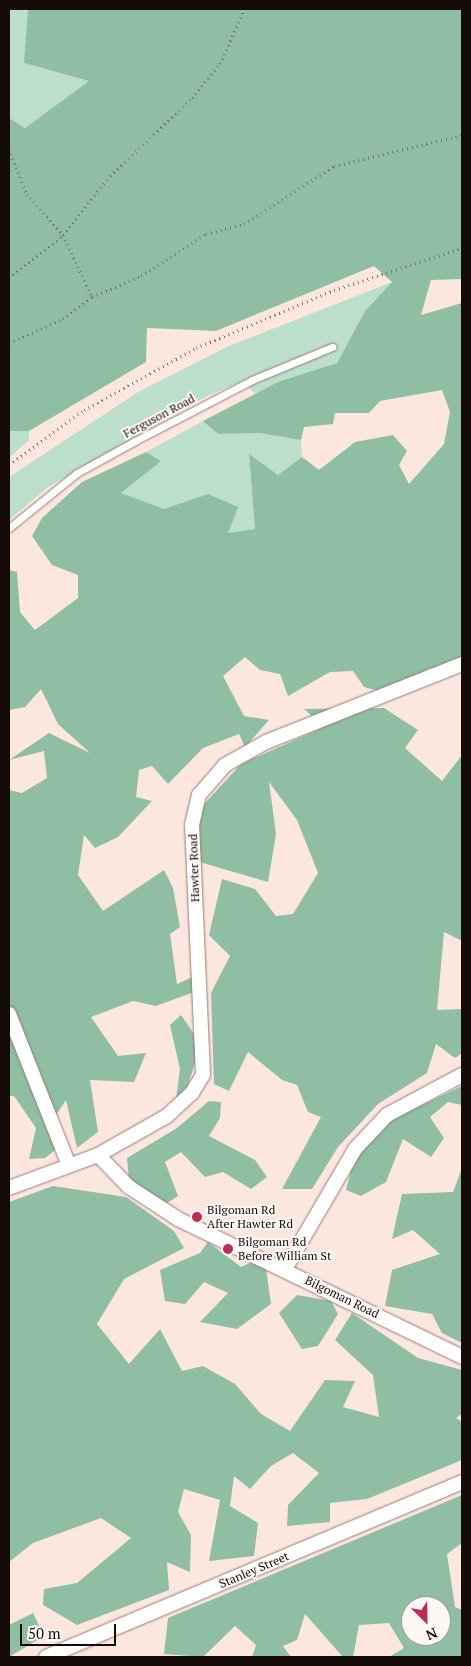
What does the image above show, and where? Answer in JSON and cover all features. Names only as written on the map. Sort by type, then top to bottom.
[{"type":"street","name":"Hawter Road","points":[[9,1188],[68,1163],[98,1155],[167,1116],[192,1093],[203,1075],[192,825],[199,794],[225,765],[266,742],[462,664]]},
{"type":"street","points":[[9,1014],[68,1163]]},
{"type":"street","points":[[285,1269],[355,1149],[388,1115],[462,1075]]},
{"type":"street","name":"Bilgoman Road","points":[[98,1155],[129,1186],[178,1219],[285,1269],[462,1357]]},
{"type":"street","name":"Stanley Street","points":[[46,1657],[462,1482]]},
{"type":"lane","name":"Ferguson Road","points":[[9,528],[77,473],[252,380],[332,347]]},
{"type":"path","points":[[9,278],[63,235],[110,176],[220,64],[244,9]]},
{"type":"path","points":[[9,343],[63,319],[92,297],[141,276],[206,234],[244,224],[334,166],[462,135]]},
{"type":"path","points":[[9,149],[27,194],[63,235],[92,297]]},
{"type":"path","points":[[9,465],[84,410],[196,348],[334,290],[462,248]]},
{"type":"green space","points":[[9,9],[30,11],[25,63],[89,81],[25,128],[9,118]]},
{"type":"green space","points":[[28,9],[462,9],[462,279],[431,280],[421,315],[462,303],[462,666],[456,670],[430,668],[387,693],[364,687],[353,671],[330,672],[288,696],[280,674],[260,670],[245,657],[223,676],[244,716],[269,720],[245,747],[239,734],[203,748],[168,784],[152,766],[139,770],[136,797],[152,801],[118,837],[95,848],[84,835],[78,875],[103,911],[164,870],[173,888],[180,927],[170,934],[177,984],[199,974],[194,992],[156,1006],[133,1001],[91,1017],[118,1056],[146,1053],[134,1082],[90,1080],[98,1132],[77,1148],[66,1100],[56,1115],[59,1147],[45,1158],[29,1159],[36,1128],[14,1096],[9,1096],[9,790],[22,793],[47,778],[44,751],[9,760],[49,733],[90,753],[58,724],[41,689],[25,707],[9,710],[9,570],[17,572],[20,612],[35,630],[78,598],[78,575],[52,565],[32,536],[42,518],[82,482],[146,452],[161,461],[121,493],[164,509],[208,494],[238,507],[228,533],[255,529],[249,454],[278,475],[302,457],[319,470],[355,442],[393,435],[407,451],[399,465],[409,484],[444,444],[450,412],[442,390],[380,401],[369,413],[335,413],[333,424],[304,427],[301,440],[259,433],[218,434],[203,421],[280,381],[337,363],[365,311],[392,282],[374,266],[216,331],[147,328],[146,362],[29,431],[9,431],[9,118],[25,128],[89,81],[24,63]]},
{"type":"green space","points":[[392,282],[365,311],[337,363],[280,381],[255,394],[243,381],[207,396],[48,487],[9,520],[9,477],[138,392],[229,346]]},
{"type":"green space","points":[[203,421],[218,434],[259,433],[301,440],[302,457],[278,475],[249,455],[255,529],[228,533],[208,494],[164,509],[121,493],[160,461],[146,452]]},
{"type":"green space","points":[[9,431],[29,431],[29,440],[9,458]]},
{"type":"green space","points":[[384,708],[418,730],[405,748],[442,781],[462,755],[462,941],[444,932],[437,1010],[462,1009],[462,1053],[455,1058],[436,1044],[427,1073],[378,1104],[338,1147],[312,1189],[282,1189],[321,1117],[308,1112],[297,1085],[282,1080],[248,1052],[229,1091],[214,1084],[211,993],[230,956],[209,935],[222,879],[255,889],[276,916],[293,914],[318,873],[297,820],[269,782],[276,834],[268,882],[189,859],[195,814],[241,764],[324,727],[304,709]]},
{"type":"green space","points":[[181,1015],[201,1044],[187,1088],[175,1107],[180,1069],[170,1025]]},
{"type":"green space","points":[[462,1086],[462,1105],[448,1102],[430,1117],[444,1138],[431,1157],[403,1139],[386,1182],[361,1196],[346,1190],[355,1154],[391,1120]]},
{"type":"green space","points":[[209,1101],[221,1102],[220,1118],[209,1136],[255,1160],[267,1177],[251,1189],[223,1172],[205,1177],[181,1152],[165,1162],[178,1196],[161,1207],[129,1180],[127,1158],[177,1128]]},
{"type":"green space","points":[[462,1168],[462,1343],[442,1333],[432,1314],[385,1306],[392,1270],[440,1254],[413,1230],[392,1239],[402,1194],[453,1192]]},
{"type":"green space","points":[[53,1186],[126,1197],[174,1231],[184,1248],[124,1279],[97,1324],[129,1364],[160,1329],[182,1371],[203,1366],[235,1384],[261,1414],[290,1431],[325,1380],[355,1381],[343,1407],[379,1417],[373,1375],[335,1340],[352,1313],[418,1358],[462,1370],[462,1414],[456,1418],[462,1422],[462,1460],[367,1499],[330,1503],[330,1522],[287,1526],[288,1505],[319,1473],[293,1453],[271,1466],[250,1489],[234,1476],[230,1506],[258,1523],[254,1556],[209,1561],[220,1500],[184,1489],[178,1512],[191,1535],[190,1572],[167,1562],[169,1590],[77,1625],[43,1605],[44,1589],[77,1583],[131,1538],[101,1518],[33,1543],[9,1562],[9,1202]]},
{"type":"green space","points":[[208,1242],[241,1267],[250,1263],[266,1268],[271,1304],[237,1329],[200,1322],[228,1293],[204,1282],[185,1304],[165,1301],[160,1270],[200,1253]]},
{"type":"green space","points":[[297,1295],[331,1301],[338,1314],[318,1346],[302,1349],[279,1313]]},
{"type":"green space","points":[[462,1495],[462,1543],[447,1554],[455,1607],[462,1610],[462,1657],[389,1657],[404,1648],[403,1646],[451,1646],[451,1596],[401,1596],[401,1643],[389,1623],[359,1625],[353,1657],[343,1657],[305,1614],[297,1640],[283,1646],[291,1657],[252,1657],[256,1645],[235,1626],[203,1657],[164,1654],[168,1618]]},
{"type":"green space","points":[[33,1613],[44,1636],[9,1657],[9,1625]]},
{"type":"place","name":"Bilgoman Rd After Hawter Rd","points":[[197,1217]]},
{"type":"place","name":"Bilgoman Rd Before William St","points":[[228,1249]]}]
